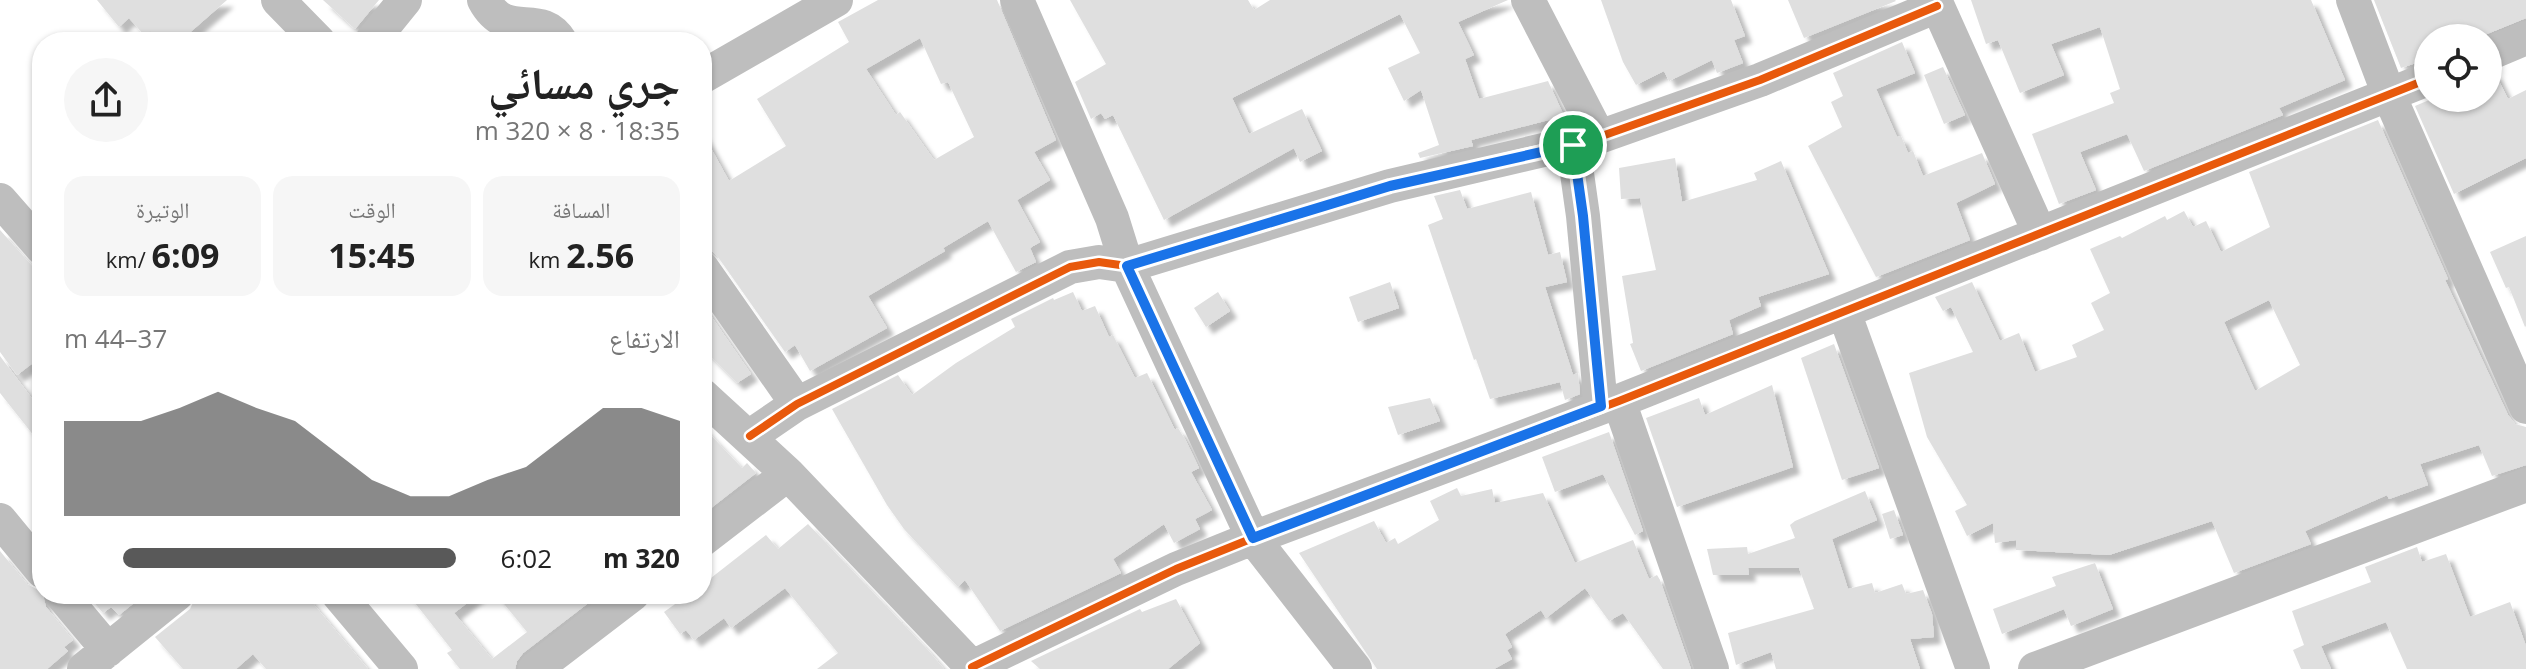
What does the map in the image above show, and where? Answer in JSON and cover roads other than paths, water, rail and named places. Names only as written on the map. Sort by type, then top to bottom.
[{"type":"street","points":[[278,0],[309,32]]},
{"type":"street","points":[[379,32],[405,0]]},
{"type":"street","points":[[484,0],[503,23],[539,25],[552,32]]},
{"type":"street","points":[[712,71],[836,0]]},
{"type":"street","points":[[1017,0],[1112,218],[1127,266],[1253,538],[1355,669]]},
{"type":"street","points":[[1528,0],[1586,141],[1583,216],[1610,403],[1712,669]]},
{"type":"street","points":[[2353,0],[2389,95],[2526,407]]},
{"type":"street","points":[[750,436],[797,404],[1070,267],[1099,262],[1127,266],[1390,186],[1586,141],[1760,80],[1936,3],[2040,234]]},
{"type":"street","points":[[2502,48],[2526,38]]},
{"type":"street","points":[[712,404],[788,474],[973,668],[1176,569],[1844,312],[2414,85]]},
{"type":"street","points":[[0,200],[32,237]]},
{"type":"street","points":[[712,282],[797,404]]},
{"type":"street","points":[[1844,312],[1973,669]]},
{"type":"street","points":[[712,532],[788,474]]},
{"type":"street","points":[[2035,669],[2526,485]]},
{"type":"street","points":[[0,520],[32,559]]},
{"type":"street","points":[[66,604],[96,660],[165,604]]},
{"type":"street","points":[[346,604],[399,668]]},
{"type":"street","points":[[535,669],[620,604]]}]
